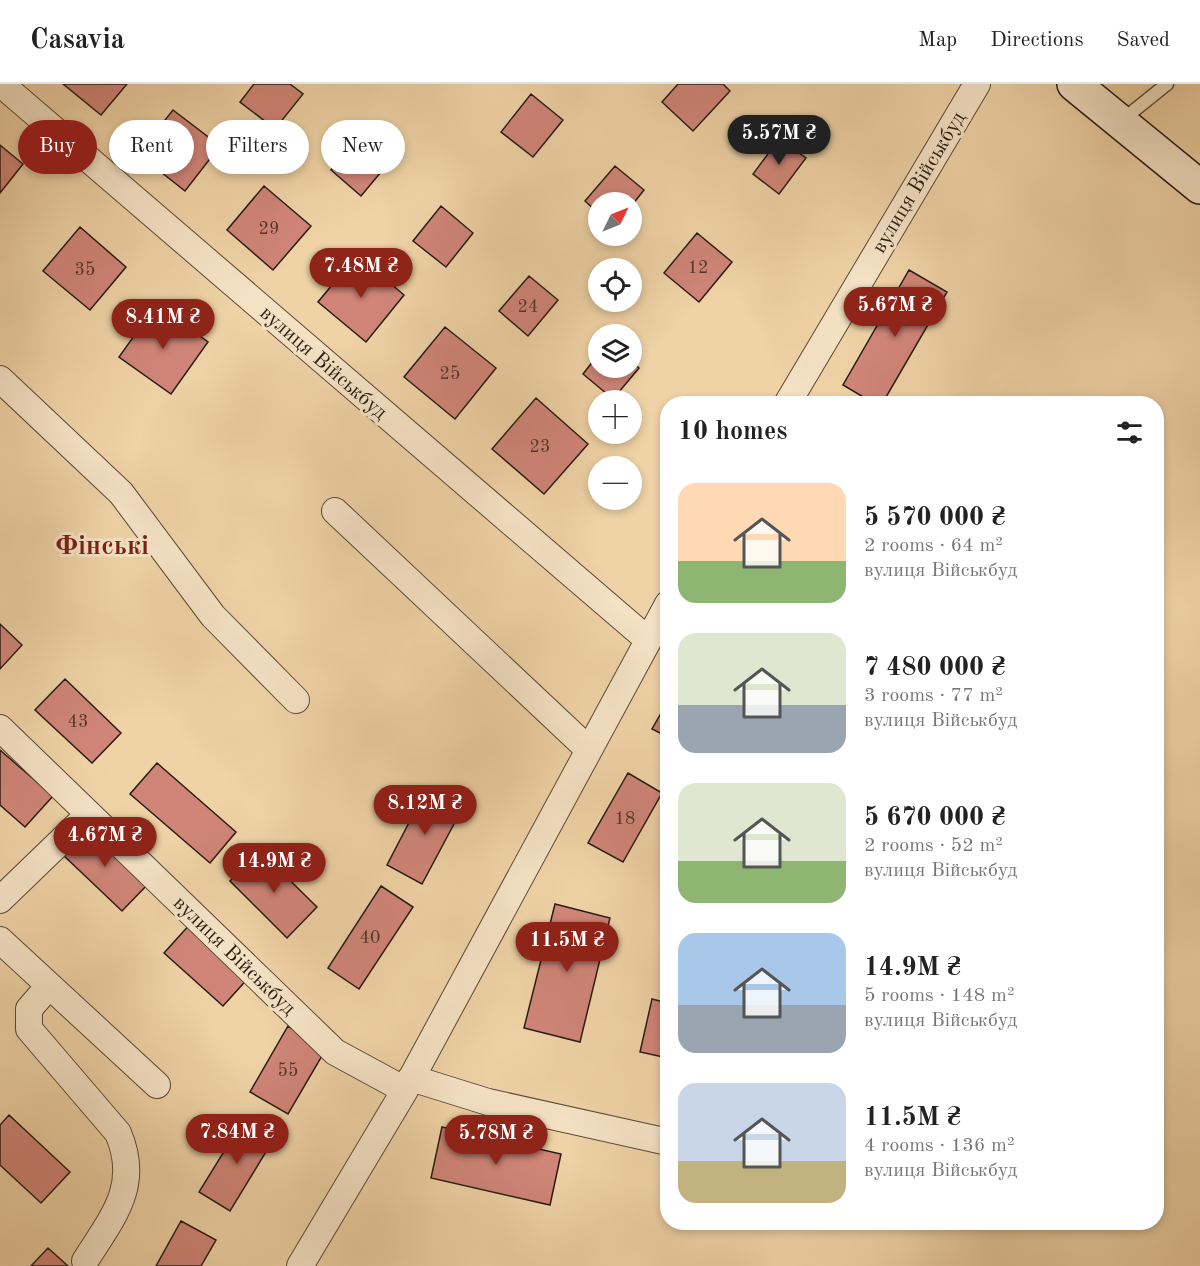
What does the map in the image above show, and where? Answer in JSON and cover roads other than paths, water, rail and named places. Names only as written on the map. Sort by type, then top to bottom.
[{"type":"main road","points":[[1074,84],[1200,187]]},
{"type":"street","name":"вулиця Військбуд","points":[[2,84],[647,639]]},
{"type":"street","name":"вулиця Військбуд","points":[[792,396],[977,84]]},
{"type":"street","points":[[0,379],[121,493],[213,616],[296,700]]},
{"type":"street","points":[[335,511],[588,749]]},
{"type":"street","points":[[300,1266],[408,1084],[660,617]]},
{"type":"street","name":"вулиця Військбуд","points":[[0,728],[335,1052],[408,1084],[660,1140]]},
{"type":"street","points":[[0,900],[89,814]]},
{"type":"street","points":[[0,940],[157,1085]]},
{"type":"street","points":[[49,986],[29,1009],[28,1029],[118,1133],[126,1151],[127,1171],[122,1199],[85,1261]]},
{"type":"lane","points":[[1120,122],[1167,84]]},
{"type":"district","name":"Фінські","points":[[102,545]]}]
